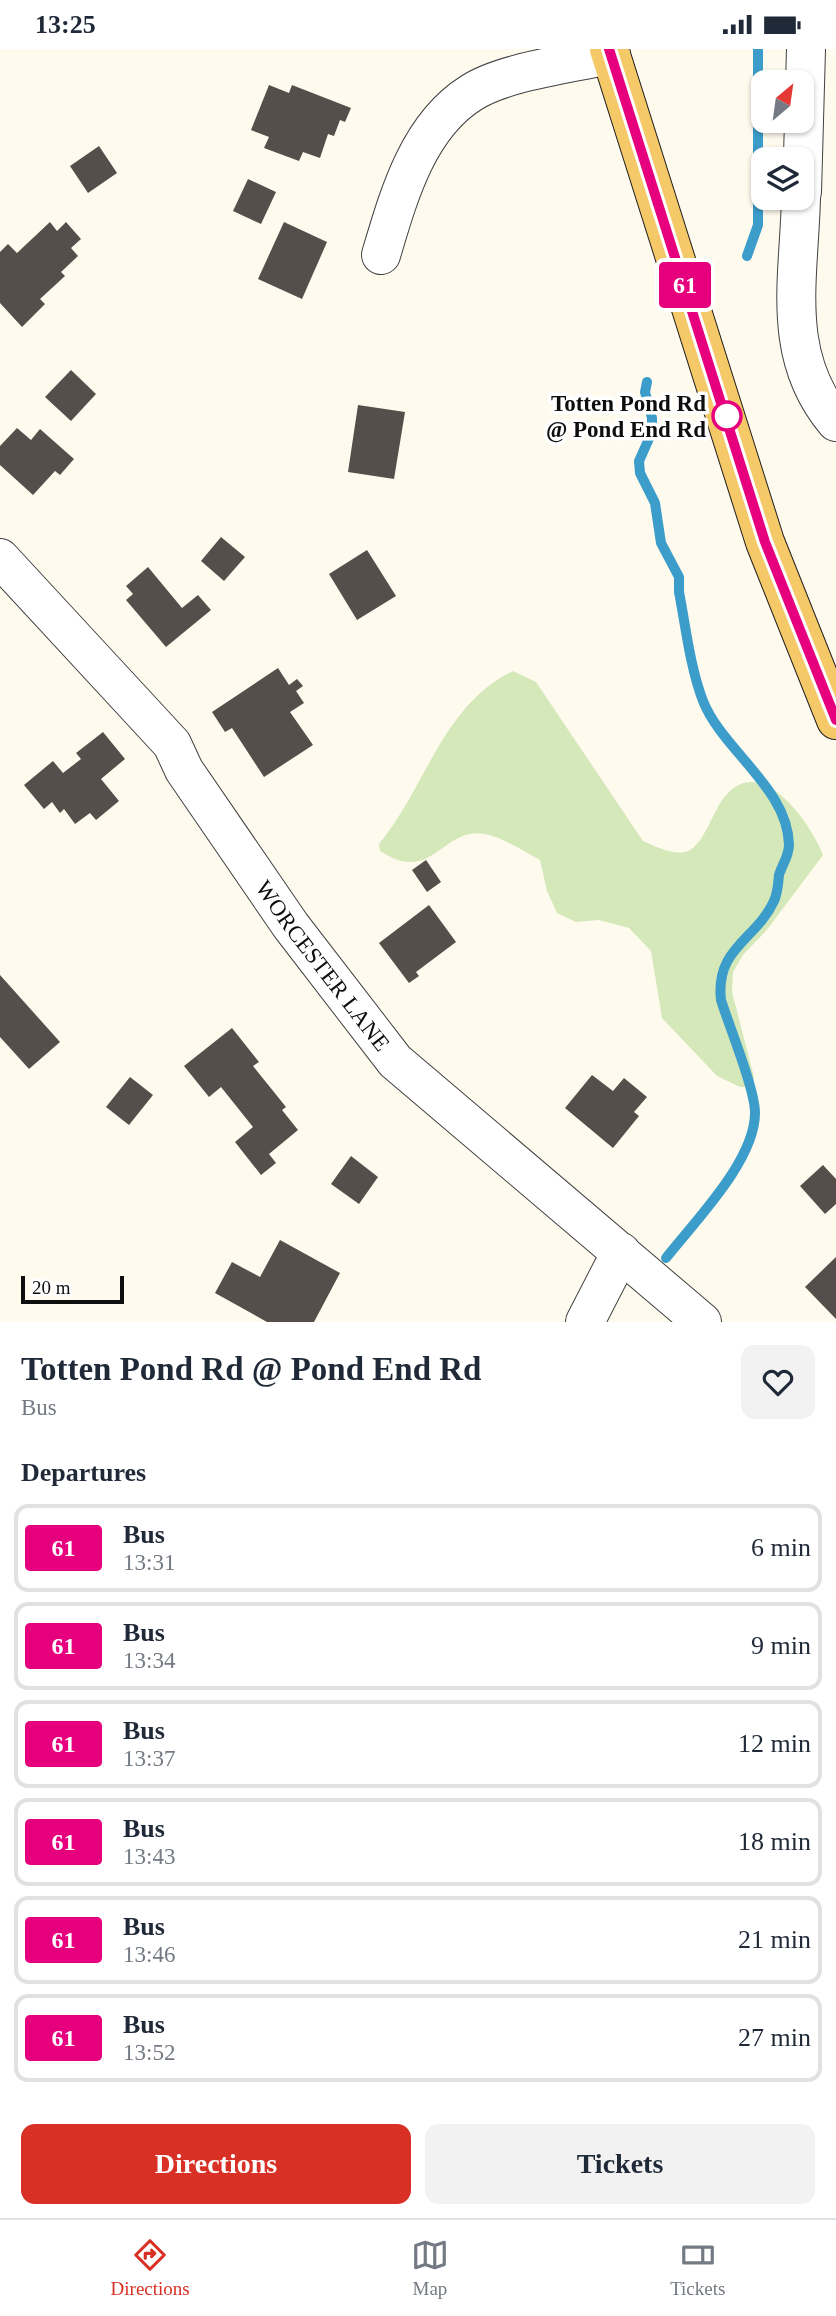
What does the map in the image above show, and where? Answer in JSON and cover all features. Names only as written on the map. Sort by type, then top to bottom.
[{"type":"main road","points":[[610,52],[765,542],[836,720]]},
{"type":"street","points":[[803,147],[806,49]]},
{"type":"street","points":[[381,255],[397,198],[419,152],[442,118],[471,92],[519,75],[610,52]]},
{"type":"street","points":[[801,210],[797,337],[811,387],[836,422]]},
{"type":"street","name":"WORCESTER LANE","points":[[0,558],[172,744],[184,770],[291,926],[395,1061],[702,1322]]},
{"type":"street","points":[[584,1322],[621,1252]]},
{"type":"green space","points":[[513,671],[536,682],[643,841],[669,851],[689,851],[699,841],[724,798],[743,783],[757,783],[772,788],[798,813],[809,828],[823,855],[766,931],[743,955],[733,972],[732,992],[754,1077],[751,1087],[740,1087],[717,1076],[662,1018],[651,951],[629,928],[599,920],[576,922],[557,913],[547,891],[540,860],[485,834],[470,834],[458,838],[425,859],[413,862],[398,860],[380,851],[379,844],[452,726],[469,704],[489,686]]},
{"type":"building","points":[[269,85],[289,93],[292,85],[351,108],[345,122],[340,120],[334,136],[328,134],[320,158],[303,152],[299,161],[264,148],[269,137],[251,130]]},
{"type":"building","points":[[99,146],[117,173],[88,193],[70,166]]},
{"type":"building","points":[[248,179],[276,192],[261,224],[233,211]]},
{"type":"building","points":[[50,222],[57,231],[66,222],[81,239],[71,248],[78,256],[61,272],[65,276],[40,299],[45,304],[22,327],[0,303],[0,252],[8,244],[17,253]]},
{"type":"building","points":[[284,222],[327,242],[302,299],[258,279]]},
{"type":"building","points":[[71,370],[96,394],[71,421],[45,397]]},
{"type":"building","points":[[358,405],[405,412],[394,479],[348,472]]},
{"type":"building","points":[[17,428],[31,440],[40,429],[74,459],[60,475],[55,471],[33,495],[0,465],[0,446]]},
{"type":"building","points":[[221,537],[245,557],[224,581],[201,561]]},
{"type":"building","points":[[367,550],[396,596],[357,620],[329,574]]},
{"type":"building","points":[[148,567],[182,608],[198,595],[211,610],[166,647],[126,600],[133,594],[126,586]]},
{"type":"building","points":[[278,668],[289,685],[297,679],[303,686],[296,691],[304,703],[290,712],[313,745],[264,777],[232,728],[225,732],[212,712]]},
{"type":"building","points":[[103,732],[125,759],[101,779],[119,801],[96,820],[90,813],[75,824],[64,809],[60,813],[52,802],[44,809],[24,785],[53,761],[63,773],[81,759],[76,753]]},
{"type":"building","points":[[426,860],[441,882],[427,892],[412,870]]},
{"type":"building","points":[[429,905],[456,942],[416,972],[419,976],[409,983],[379,943]]},
{"type":"building","points":[[0,975],[60,1042],[29,1069],[0,1037]]},
{"type":"building","points":[[232,1028],[259,1062],[253,1066],[286,1107],[282,1110],[298,1130],[269,1154],[276,1163],[261,1175],[235,1142],[253,1127],[221,1087],[209,1097],[184,1066]]},
{"type":"building","points":[[592,1075],[613,1091],[624,1078],[647,1097],[634,1112],[639,1116],[613,1148],[565,1108]]},
{"type":"building","points":[[130,1077],[153,1095],[129,1125],[106,1107]]},
{"type":"building","points":[[351,1156],[378,1177],[359,1204],[331,1184]]},
{"type":"building","points":[[823,1165],[836,1179],[836,1204],[825,1214],[800,1186]]},
{"type":"building","points":[[280,1240],[340,1273],[314,1322],[267,1322],[215,1293],[232,1262],[260,1277]]},
{"type":"building","points":[[836,1257],[836,1319],[805,1287]]},
{"type":"waterway","points":[[747,256],[758,225],[758,49]]},
{"type":"waterway","points":[[647,382],[645,392],[652,418],[652,432],[639,461],[640,473],[655,503],[661,543],[679,577],[686,633],[699,688],[712,719],[778,805],[786,824],[789,845],[774,901],[757,926],[730,956],[721,982],[721,1000],[754,1102],[752,1132],[745,1151],[721,1190],[666,1258]]},
{"type":"bus line","name":"61","points":[[609,49],[723,401],[765,542],[836,720]]},
{"type":"place","name":"Totten Pond Rd @ Pond End Rd","points":[[727,416]]}]
